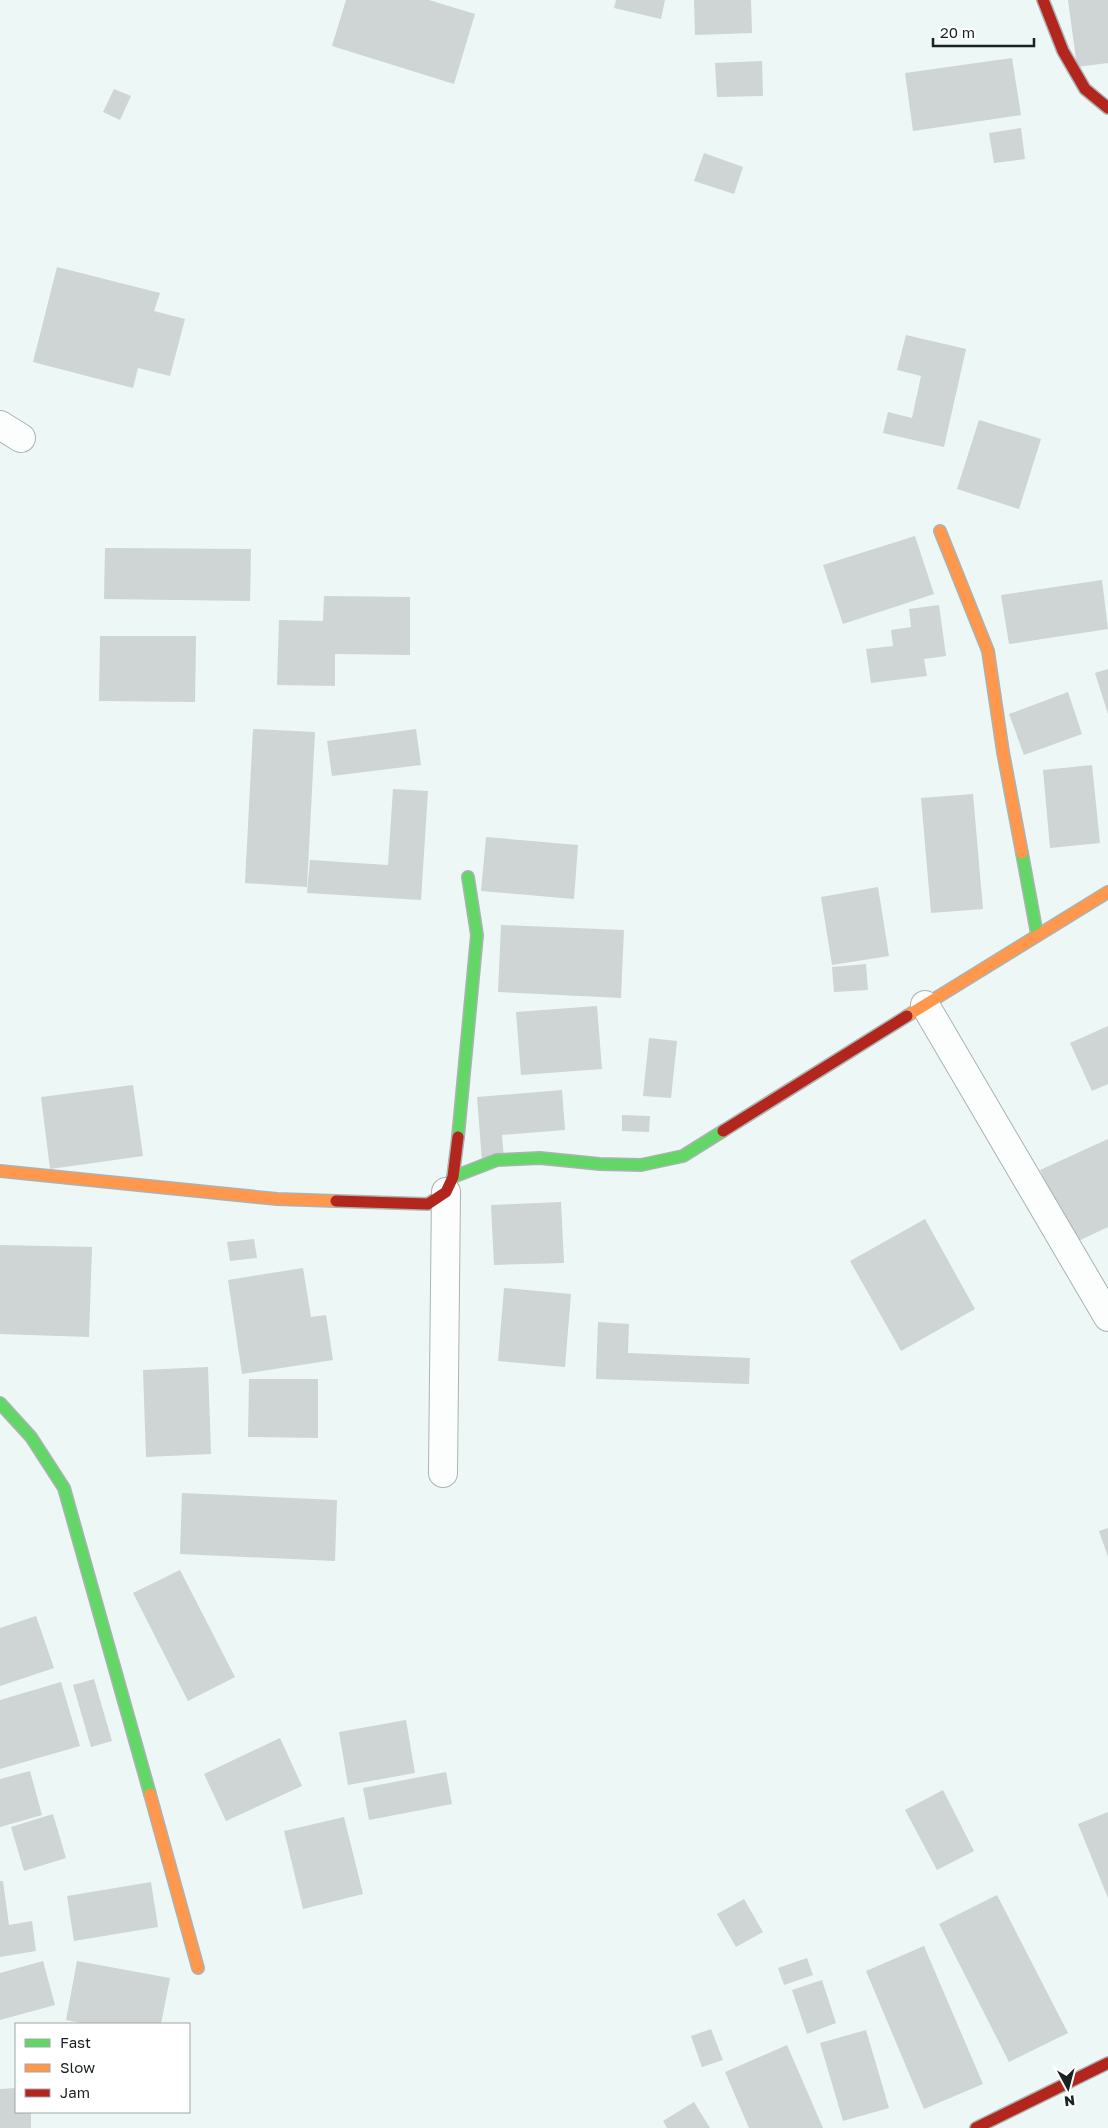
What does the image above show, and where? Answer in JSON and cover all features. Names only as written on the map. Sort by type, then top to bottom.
[{"type":"street","points":[[1043,0],[1063,52],[1085,89],[1108,108]]},
{"type":"street","points":[[940,531],[988,651],[1002,752],[1037,934]]},
{"type":"street","points":[[443,1473],[450,1185],[465,1072],[477,936],[468,877]]},
{"type":"street","points":[[0,1171],[276,1199],[428,1204],[450,1185],[496,1160],[540,1158],[600,1164],[641,1165],[683,1156],[1037,934],[1108,892]]},
{"type":"street","points":[[926,1005],[1108,1316]]},
{"type":"street","points":[[0,1403],[31,1437],[64,1488],[198,1968]]},
{"type":"street","points":[[976,2128],[1108,2063]]},
{"type":"building","points":[[346,0],[429,0],[475,14],[454,84],[332,46]]},
{"type":"building","points":[[616,0],[665,0],[661,19],[614,8]]},
{"type":"building","points":[[694,0],[751,0],[752,33],[695,35]]},
{"type":"building","points":[[1068,0],[1108,0],[1108,63],[1077,67]]},
{"type":"building","points":[[1012,58],[1021,115],[913,131],[905,73]]},
{"type":"building","points":[[762,61],[763,96],[717,97],[715,63]]},
{"type":"building","points":[[114,89],[131,96],[120,120],[103,112]]},
{"type":"building","points":[[1021,128],[1025,159],[994,163],[989,133]]},
{"type":"building","points":[[704,153],[743,167],[734,194],[694,181]]},
{"type":"building","points":[[57,267],[160,293],[154,311],[185,319],[170,376],[138,368],[133,388],[33,362]]},
{"type":"building","points":[[906,335],[966,349],[944,447],[883,433],[888,412],[912,418],[921,376],[897,370]]},
{"type":"building","points":[[979,420],[1041,439],[1019,509],[957,489]]},
{"type":"building","points":[[915,536],[934,594],[843,624],[823,565]]},
{"type":"building","points":[[105,548],[251,549],[250,601],[104,599]]},
{"type":"building","points":[[1102,580],[1108,629],[1009,644],[1001,595]]},
{"type":"building","points":[[324,596],[410,597],[410,655],[335,654],[335,686],[277,685],[279,620],[323,621]]},
{"type":"building","points":[[939,605],[946,656],[924,659],[927,676],[871,683],[866,649],[893,646],[891,630],[911,627],[909,609]]},
{"type":"building","points":[[100,636],[196,636],[195,702],[99,701]]},
{"type":"building","points":[[1108,669],[1108,714],[1095,673]]},
{"type":"building","points":[[1068,692],[1082,734],[1024,755],[1009,714]]},
{"type":"building","points":[[253,729],[315,732],[307,887],[245,883]]},
{"type":"building","points":[[416,729],[421,765],[332,776],[327,741]]},
{"type":"building","points":[[1092,765],[1100,843],[1050,848],[1043,770]]},
{"type":"building","points":[[393,789],[428,791],[421,900],[307,893],[310,860],[388,865]]},
{"type":"building","points":[[973,794],[983,909],[931,913],[921,798]]},
{"type":"building","points":[[486,837],[578,845],[574,899],[481,891]]},
{"type":"building","points":[[878,887],[889,956],[832,965],[821,897]]},
{"type":"building","points":[[501,925],[624,930],[621,998],[498,992]]},
{"type":"building","points":[[866,964],[868,990],[834,992],[832,967]]},
{"type":"building","points":[[597,1006],[602,1069],[521,1075],[516,1012]]},
{"type":"building","points":[[1108,1026],[1108,1084],[1092,1091],[1070,1043]]},
{"type":"building","points":[[649,1038],[677,1041],[671,1098],[643,1096]]},
{"type":"building","points":[[133,1085],[143,1156],[50,1169],[41,1097]]},
{"type":"building","points":[[562,1090],[565,1130],[502,1135],[504,1159],[482,1161],[477,1097]]},
{"type":"building","points":[[622,1115],[650,1116],[649,1132],[622,1131]]},
{"type":"building","points":[[1108,1139],[1108,1227],[1074,1243],[1040,1170]]},
{"type":"building","points":[[561,1202],[564,1263],[494,1265],[491,1205]]},
{"type":"building","points":[[925,1219],[975,1309],[901,1351],[850,1261]]},
{"type":"building","points":[[254,1239],[257,1258],[230,1261],[227,1242]]},
{"type":"building","points":[[0,1245],[92,1247],[89,1337],[0,1334]]},
{"type":"building","points":[[303,1268],[311,1317],[326,1315],[333,1360],[242,1374],[228,1280]]},
{"type":"building","points":[[504,1288],[571,1294],[565,1367],[498,1361]]},
{"type":"building","points":[[598,1322],[629,1324],[628,1353],[750,1358],[749,1384],[596,1379]]},
{"type":"building","points":[[208,1367],[211,1454],[146,1457],[143,1370]]},
{"type":"building","points":[[249,1379],[318,1379],[318,1438],[248,1437]]},
{"type":"building","points":[[182,1493],[337,1500],[335,1561],[180,1554]]},
{"type":"building","points":[[1108,1528],[1108,1557],[1099,1531]]},
{"type":"building","points":[[180,1570],[235,1677],[188,1701],[133,1593]]},
{"type":"building","points":[[36,1616],[54,1668],[0,1686],[0,1628]]},
{"type":"building","points":[[94,1679],[112,1741],[91,1747],[73,1685]]},
{"type":"building","points":[[61,1682],[80,1746],[0,1769],[0,1700]]},
{"type":"building","points":[[406,1720],[415,1773],[348,1785],[339,1732]]},
{"type":"building","points":[[280,1738],[302,1786],[226,1821],[204,1774]]},
{"type":"building","points":[[30,1771],[42,1815],[0,1827],[0,1779]]},
{"type":"building","points":[[446,1772],[452,1804],[369,1820],[363,1788]]},
{"type":"building","points":[[943,1790],[974,1851],[937,1870],[905,1810]]},
{"type":"building","points":[[1108,1812],[1108,1898],[1078,1824]]},
{"type":"building","points":[[53,1814],[66,1858],[24,1871],[11,1827]]},
{"type":"building","points":[[344,1817],[363,1894],[303,1909],[284,1831]]},
{"type":"building","points":[[0,1881],[3,1881],[9,1925],[32,1921],[36,1951],[0,1957]]},
{"type":"building","points":[[151,1882],[158,1927],[74,1941],[67,1896]]},
{"type":"building","points":[[997,1895],[1068,2033],[1009,2062],[939,1924]]},
{"type":"building","points":[[744,1899],[763,1932],[736,1947],[717,1914]]},
{"type":"building","points":[[924,1946],[983,2084],[924,2109],[866,1971]]},
{"type":"building","points":[[807,1958],[813,1975],[784,1985],[778,1968]]},
{"type":"building","points":[[43,1961],[55,2005],[0,2020],[0,1973]]},
{"type":"building","points":[[77,1961],[170,1978],[161,2023],[81,2023],[66,2020]]},
{"type":"building","points":[[822,1980],[836,2023],[807,2034],[792,1990]]},
{"type":"building","points":[[711,2029],[723,2060],[702,2067],[691,2036]]},
{"type":"building","points":[[866,2030],[889,2108],[843,2121],[820,2043]]},
{"type":"building","points":[[787,2045],[823,2128],[749,2128],[725,2072]]},
{"type":"building","points":[[15,2088],[15,2113],[31,2113],[31,2128],[0,2128],[0,2089]]},
{"type":"building","points":[[694,2102],[710,2128],[667,2128],[663,2121]]},
{"type":"traffic: fast","points":[[1022,853],[1037,934]]},
{"type":"traffic: fast","points":[[458,1137],[477,935],[468,877]]},
{"type":"traffic: fast","points":[[453,1177],[497,1160],[540,1158],[600,1164],[641,1165],[683,1156],[723,1131]]},
{"type":"traffic: fast","points":[[0,1403],[31,1437],[64,1488],[150,1794]]},
{"type":"traffic: slow","points":[[940,531],[988,651],[1003,752],[1022,853]]},
{"type":"traffic: slow","points":[[907,1016],[1108,892]]},
{"type":"traffic: slow","points":[[0,1171],[277,1199],[336,1201]]},
{"type":"traffic: slow","points":[[150,1794],[198,1968]]},
{"type":"traffic: jam","points":[[1043,0],[1063,51],[1085,89],[1108,108]]},
{"type":"traffic: jam","points":[[723,1131],[907,1016]]},
{"type":"traffic: jam","points":[[336,1201],[428,1204],[446,1192],[453,1177],[458,1137]]},
{"type":"traffic: jam","points":[[976,2128],[1108,2063]]}]
